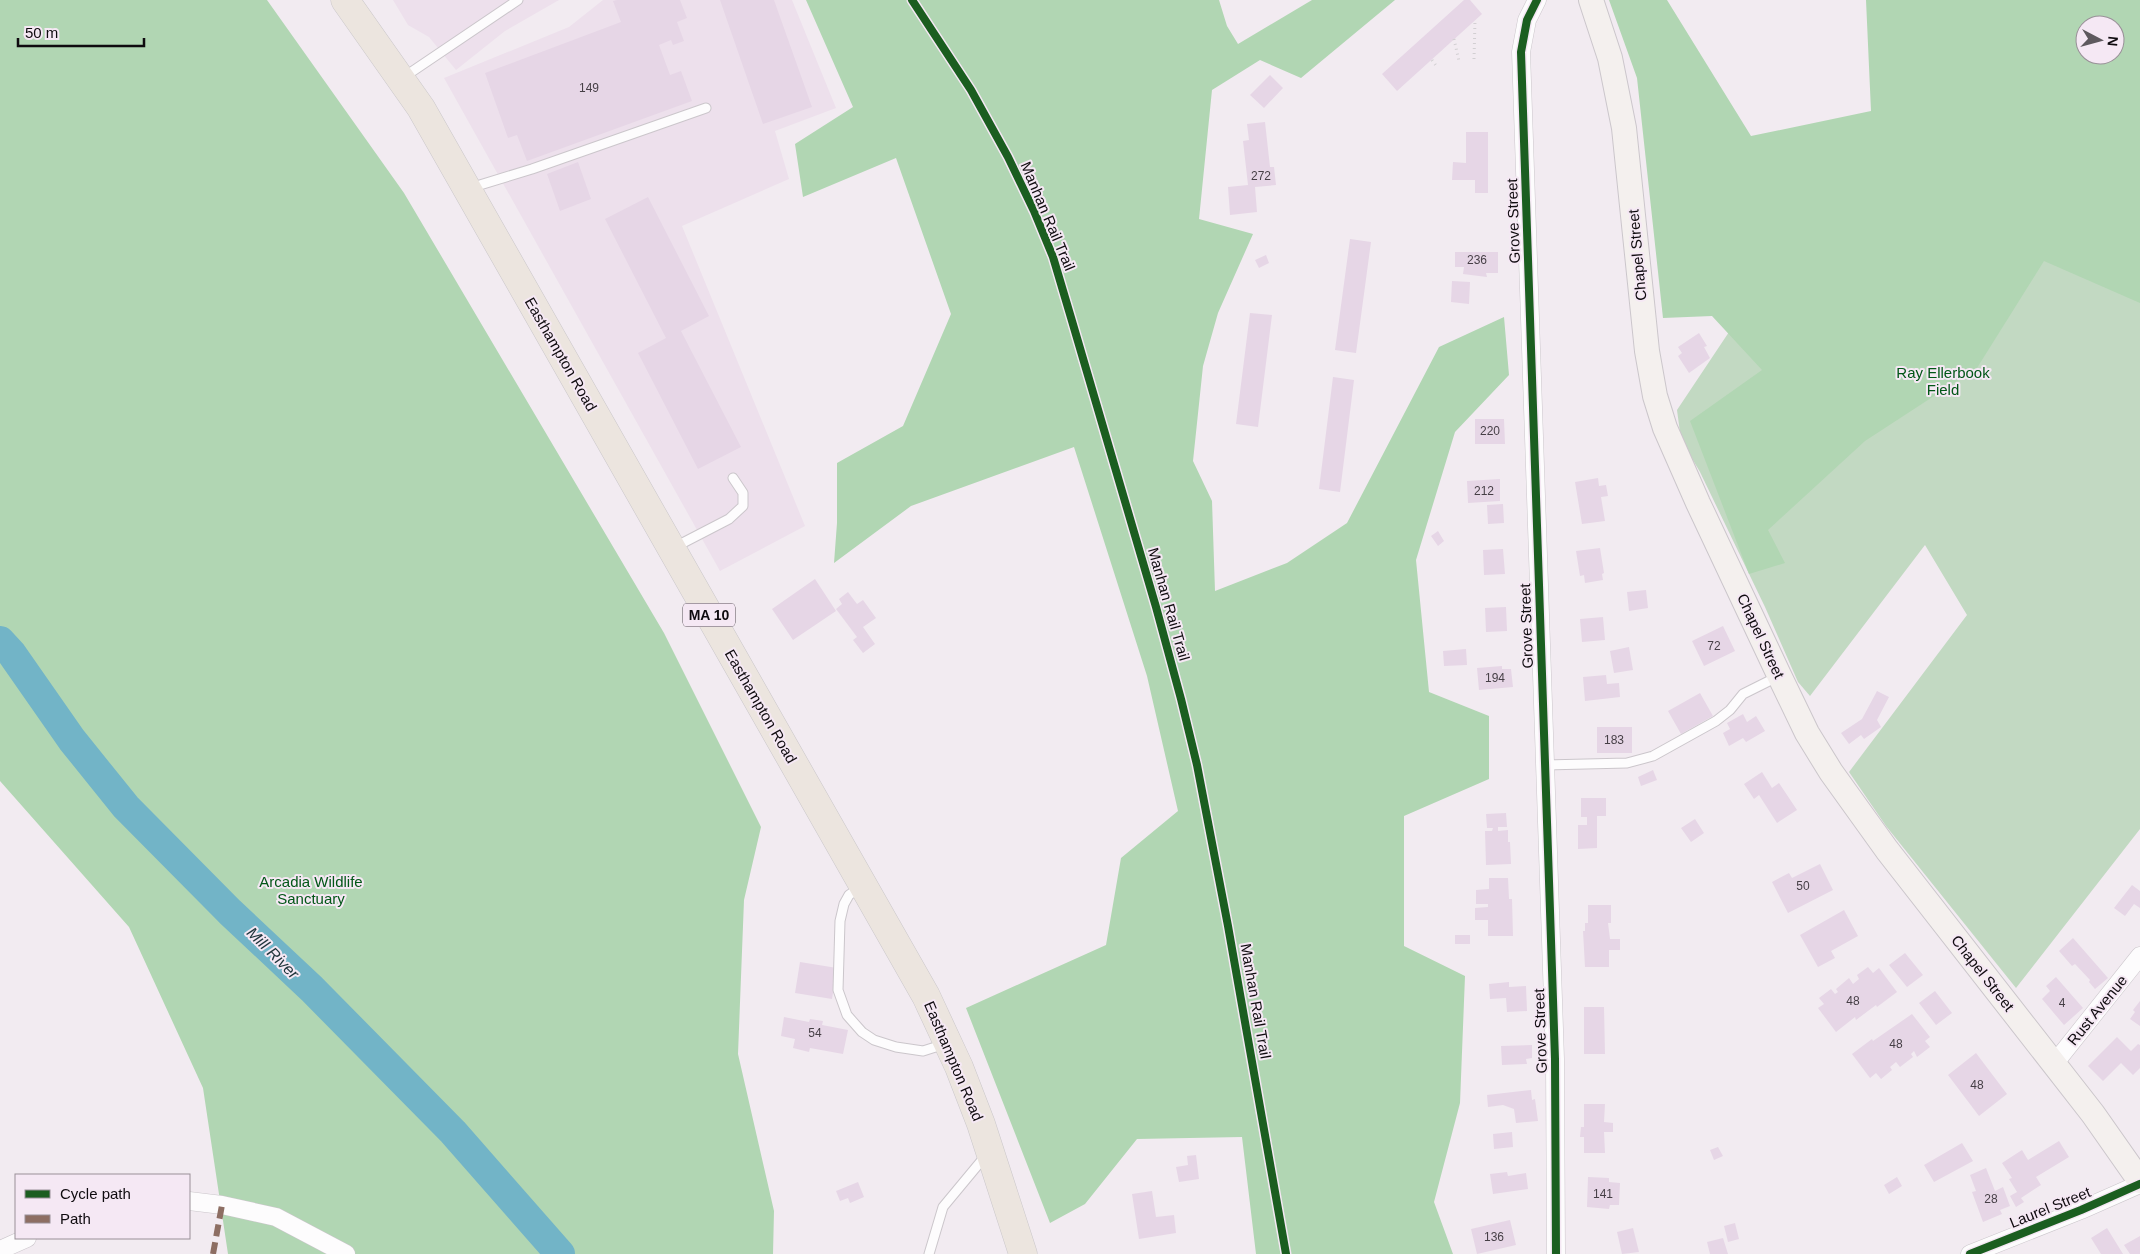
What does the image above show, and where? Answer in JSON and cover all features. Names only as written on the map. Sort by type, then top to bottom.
[{"type":"main road","name":"Easthampton Road","points":[[345,0],[421,108],[926,996],[959,1067],[990,1150],[1023,1254]]},
{"type":"main road","name":"Chapel Street","points":[[1591,0],[1610,58],[1624,128],[1647,351],[1656,396],[1676,454],[1779,676],[1807,733],[1856,808],[2054,1064],[2140,1182]]},
{"type":"street","name":"Grove Street","points":[[1538,0],[1527,20],[1521,52],[1555,1058],[1556,1254]]},
{"type":"street","name":"Rust Avenue","points":[[2054,1064],[2140,956]]},
{"type":"street","name":"Laurel Street","points":[[1970,1254],[2081,1210],[2140,1182]]},
{"type":"street","points":[[190,1201],[222,1205],[276,1217],[346,1254]]},
{"type":"street","points":[[0,1250],[25,1239]]},
{"type":"lane","points":[[402,79],[518,0]]},
{"type":"lane","points":[[467,189],[532,169],[706,108]]},
{"type":"lane","points":[[671,548],[729,519],[743,506],[743,493],[733,478]]},
{"type":"lane","points":[[1545,765],[1627,763],[1653,756],[1716,721],[1730,710],[1743,694],[1779,676]]},
{"type":"lane","points":[[863,885],[849,895],[844,904],[840,921],[838,990],[847,1016],[862,1032],[874,1040],[896,1047],[923,1051],[948,1043]]},
{"type":"lane","points":[[929,1254],[943,1207],[990,1150]]},
{"type":"path","points":[[1474,59],[1475,21]]},
{"type":"path","points":[[1454,39],[1459,61]]},
{"type":"path","points":[[1432,60],[1437,67]]},
{"type":"shaded area","points":[[393,0],[559,0],[505,31],[456,70],[429,37],[408,25]]},
{"type":"shaded area","points":[[603,0],[792,0],[836,108],[775,131],[789,179],[682,226],[805,526],[720,571],[444,78],[569,27]]},
{"type":"green space","name":"Arcadia Wildlife Sanctuary","points":[[0,0],[267,0],[404,193],[664,633],[761,827],[744,900],[738,1054],[774,1211],[773,1254],[228,1254],[203,1088],[129,927],[0,781]]},
{"type":"green space","points":[[806,0],[1219,0],[1227,26],[1238,44],[1312,0],[1395,0],[1301,78],[1260,60],[1212,90],[1199,219],[1253,234],[1218,313],[1203,366],[1193,461],[1212,501],[1215,591],[1287,563],[1347,523],[1439,347],[1504,317],[1509,375],[1455,432],[1416,560],[1429,692],[1489,716],[1489,779],[1404,816],[1404,946],[1465,976],[1460,1103],[1434,1202],[1453,1254],[1256,1254],[1242,1137],[1137,1139],[1085,1204],[1050,1223],[966,1008],[1106,945],[1121,858],[1178,811],[1147,676],[1074,447],[911,506],[834,563],[837,523],[837,463],[903,426],[951,314],[896,158],[803,197],[795,144],[853,107]]},
{"type":"green space","points":[[1609,0],[1667,0],[1751,136],[1871,111],[1866,0],[2140,0],[2140,303],[2044,261],[1977,368],[1865,441],[1768,530],[1785,563],[1749,574],[1690,421],[1762,370],[1712,316],[1663,318],[1637,78]]},
{"type":"green space","name":"Ray Ellerbook Field","points":[[1964,207],[2140,283],[2140,829],[2016,988],[1886,826],[1849,772],[1967,615],[1925,545],[1810,696],[1798,682],[1765,607],[1700,472],[1681,440],[1677,410],[1741,314]]},
{"type":"building","points":[[680,0],[687,18],[677,22],[684,41],[673,45],[671,40],[659,45],[670,75],[681,71],[692,101],[527,161],[517,135],[508,138],[485,73],[621,22],[613,1]]},
{"type":"building","points":[[720,0],[774,0],[812,107],[763,124]]},
{"type":"building","points":[[1464,0],[1470,0],[1482,14],[1397,91],[1382,74]]},
{"type":"building","points":[[1270,75],[1283,88],[1264,108],[1250,95]]},
{"type":"building","points":[[1265,122],[1270,167],[1274,167],[1276,185],[1255,187],[1257,212],[1230,215],[1228,187],[1248,185],[1243,141],[1249,140],[1247,124]]},
{"type":"building","points":[[1466,132],[1488,132],[1488,193],[1475,193],[1475,180],[1452,180],[1453,162],[1466,163]]},
{"type":"building","points":[[578,162],[591,199],[560,211],[547,174]]},
{"type":"building","points":[[648,197],[709,316],[681,331],[741,447],[698,469],[638,353],[666,338],[605,219]]},
{"type":"building","points":[[1350,239],[1371,242],[1356,353],[1335,350]]},
{"type":"building","points":[[1455,252],[1498,252],[1498,273],[1486,273],[1487,277],[1463,274],[1464,267],[1455,267]]},
{"type":"building","points":[[1266,255],[1269,263],[1259,268],[1255,260]]},
{"type":"building","points":[[1452,281],[1470,282],[1469,304],[1451,302]]},
{"type":"building","points":[[1250,313],[1272,315],[1258,427],[1236,424]]},
{"type":"building","points":[[1699,333],[1707,346],[1704,347],[1710,358],[1689,373],[1678,356],[1682,353],[1678,347]]},
{"type":"building","points":[[1333,377],[1354,380],[1340,492],[1319,489]]},
{"type":"building","points":[[1475,419],[1504,419],[1505,444],[1475,444]]},
{"type":"building","points":[[1598,478],[1599,486],[1606,485],[1608,496],[1601,497],[1605,521],[1582,524],[1575,482]]},
{"type":"building","points":[[1500,479],[1500,501],[1468,503],[1467,481]]},
{"type":"building","points":[[1503,504],[1504,523],[1488,524],[1487,505]]},
{"type":"building","points":[[1438,531],[1444,541],[1438,546],[1431,536]]},
{"type":"building","points":[[1600,548],[1604,573],[1602,574],[1603,580],[1585,583],[1584,575],[1580,576],[1576,551]]},
{"type":"building","points":[[1503,549],[1505,574],[1484,575],[1483,550]]},
{"type":"building","points":[[815,579],[836,611],[793,640],[772,609]]},
{"type":"building","points":[[1646,590],[1648,608],[1629,611],[1627,592]]},
{"type":"building","points":[[848,592],[857,604],[863,600],[876,618],[863,627],[875,644],[863,653],[853,640],[857,637],[836,609],[842,604],[839,599]]},
{"type":"building","points":[[1506,607],[1507,631],[1486,632],[1485,608]]},
{"type":"building","points":[[1603,617],[1605,640],[1582,642],[1580,619]]},
{"type":"building","points":[[1723,626],[1735,651],[1704,666],[1692,641]]},
{"type":"building","points":[[1629,647],[1633,670],[1614,673],[1610,651]]},
{"type":"building","points":[[1466,649],[1467,665],[1444,666],[1443,651]]},
{"type":"building","points":[[1502,666],[1502,669],[1511,669],[1513,687],[1479,690],[1477,668]]},
{"type":"building","points":[[1606,675],[1607,684],[1619,683],[1620,697],[1585,701],[1583,677]]},
{"type":"building","points":[[1877,691],[1889,697],[1877,720],[1881,727],[1864,739],[1861,735],[1849,744],[1841,733],[1862,719]]},
{"type":"building","points":[[1700,693],[1713,716],[1681,734],[1668,711]]},
{"type":"building","points":[[1743,714],[1747,722],[1756,716],[1765,731],[1746,742],[1743,738],[1729,746],[1723,733],[1730,729],[1727,723]]},
{"type":"building","points":[[1597,727],[1632,727],[1632,753],[1597,753]]},
{"type":"building","points":[[1653,770],[1657,780],[1641,786],[1638,777]]},
{"type":"building","points":[[1762,772],[1772,788],[1779,783],[1797,810],[1777,823],[1759,795],[1754,799],[1744,784]]},
{"type":"building","points":[[1581,798],[1606,798],[1606,816],[1597,816],[1597,848],[1578,849],[1578,825],[1587,825],[1587,817],[1581,817]]},
{"type":"building","points":[[1506,813],[1507,827],[1498,827],[1498,831],[1508,830],[1511,864],[1486,865],[1485,831],[1492,831],[1493,828],[1487,828],[1486,814]]},
{"type":"building","points":[[1695,819],[1704,833],[1691,842],[1681,828]]},
{"type":"building","points":[[1820,864],[1833,890],[1788,913],[1772,882],[1789,873],[1792,878]]},
{"type":"building","points":[[1489,878],[1508,878],[1509,899],[1512,899],[1513,936],[1488,936],[1488,920],[1475,920],[1475,908],[1488,907],[1488,904],[1476,904],[1476,890],[1489,889]]},
{"type":"building","points":[[2132,885],[2140,891],[2140,908],[2134,904],[2125,916],[2114,908]]},
{"type":"building","points":[[1588,905],[1611,905],[1611,923],[1608,923],[1610,939],[1620,939],[1620,950],[1609,950],[1609,967],[1585,967],[1583,931],[1585,931],[1585,923],[1588,923]]},
{"type":"building","points":[[1844,910],[1858,936],[1831,951],[1835,958],[1818,967],[1800,935]]},
{"type":"building","points":[[1455,935],[1470,935],[1470,944],[1455,944]]},
{"type":"building","points":[[2073,938],[2108,978],[2095,989],[2089,982],[2090,980],[2075,964],[2072,966],[2059,951]]},
{"type":"building","points":[[1905,953],[1923,975],[1907,987],[1889,965]]},
{"type":"building","points":[[800,962],[837,968],[832,999],[795,993]]},
{"type":"building","points":[[1868,967],[1873,973],[1879,968],[1897,992],[1856,1020],[1855,1017],[1836,1032],[1818,1008],[1824,1004],[1819,998],[1831,989],[1835,994],[1838,992],[1836,989],[1849,978],[1853,984],[1859,979],[1857,975]]},
{"type":"building","points":[[2056,977],[2083,1008],[2064,1025],[2042,999],[2050,991],[2046,986]]},
{"type":"building","points":[[1509,982],[1509,987],[1526,986],[1527,1011],[1507,1012],[1506,998],[1490,999],[1489,984]]},
{"type":"building","points":[[1935,991],[1952,1013],[1936,1025],[1919,1003]]},
{"type":"building","points":[[2140,1001],[2140,1026],[2130,1019],[2135,1012],[2133,1010]]},
{"type":"building","points":[[1584,1007],[1604,1007],[1605,1054],[1584,1054]]},
{"type":"building","points":[[1912,1014],[1930,1037],[1925,1041],[1930,1047],[1917,1057],[1914,1051],[1911,1054],[1913,1057],[1900,1067],[1896,1062],[1890,1067],[1892,1070],[1881,1079],[1876,1073],[1870,1078],[1852,1054]]},
{"type":"building","points":[[784,1017],[809,1022],[810,1019],[823,1021],[822,1025],[848,1030],[843,1054],[810,1048],[809,1052],[793,1048],[795,1039],[781,1036]]},
{"type":"building","points":[[2117,1037],[2131,1051],[2138,1044],[2140,1045],[2140,1068],[2133,1075],[2121,1063],[2103,1081],[2088,1066]]},
{"type":"building","points":[[1532,1045],[1532,1058],[1526,1059],[1527,1064],[1502,1065],[1501,1046]]},
{"type":"building","points":[[1976,1053],[2007,1094],[1979,1116],[1948,1075]]},
{"type":"building","points":[[1531,1090],[1532,1100],[1535,1099],[1538,1121],[1516,1123],[1514,1109],[1503,1105],[1488,1107],[1487,1095]]},
{"type":"building","points":[[1584,1104],[1605,1104],[1604,1122],[1613,1123],[1613,1132],[1604,1132],[1605,1153],[1584,1153],[1584,1137],[1580,1137],[1581,1127],[1584,1127]]},
{"type":"building","points":[[1512,1132],[1513,1147],[1494,1149],[1493,1134]]},
{"type":"building","points":[[2059,1141],[2069,1157],[2036,1177],[2041,1185],[2021,1198],[2024,1202],[2016,1207],[2010,1196],[2017,1192],[2009,1179],[2012,1178],[2002,1163],[2022,1150],[2028,1160]]},
{"type":"building","points":[[1962,1143],[1973,1161],[1934,1182],[1924,1165]]},
{"type":"building","points":[[1718,1147],[1723,1156],[1714,1160],[1710,1150]]},
{"type":"building","points":[[1196,1155],[1199,1179],[1179,1182],[1176,1167],[1188,1165],[1187,1156]]},
{"type":"building","points":[[1986,1168],[1995,1191],[2003,1187],[2010,1206],[2000,1210],[2002,1214],[1983,1222],[1972,1192],[1976,1191],[1970,1175]]},
{"type":"building","points":[[1507,1172],[1508,1176],[1526,1173],[1528,1189],[1493,1194],[1490,1174]]},
{"type":"building","points":[[1588,1177],[1609,1178],[1609,1182],[1620,1183],[1619,1205],[1610,1205],[1609,1209],[1587,1207]]},
{"type":"building","points":[[1897,1177],[1902,1186],[1889,1194],[1884,1185]]},
{"type":"building","points":[[858,1182],[864,1197],[850,1203],[848,1198],[840,1201],[836,1191]]},
{"type":"building","points":[[1152,1191],[1156,1217],[1174,1215],[1176,1233],[1139,1239],[1132,1194]]},
{"type":"building","points":[[1510,1220],[1516,1245],[1477,1254],[1471,1229]]},
{"type":"building","points":[[1735,1223],[1739,1239],[1728,1242],[1724,1226]]},
{"type":"building","points":[[1633,1228],[1639,1252],[1622,1254],[1617,1232]]},
{"type":"building","points":[[2107,1228],[2123,1254],[2101,1254],[2091,1238]]},
{"type":"building","points":[[2140,1236],[2140,1254],[2130,1254],[2124,1245]]},
{"type":"building","points":[[1723,1238],[1728,1254],[1710,1254],[1707,1242]]},
{"type":"waterway","name":"Mill River","points":[[0,641],[12,654],[72,740],[126,807],[230,912],[312,989],[453,1132],[560,1254]]},
{"type":"marked path","points":[[213,1254],[222,1205]]},
{"type":"cycle path","name":"Manhan Rail Trail","points":[[912,0],[971,90],[1008,157],[1034,211],[1053,257],[1156,607],[1197,765],[1228,926],[1286,1254]]},
{"type":"cycle path","points":[[1537,0],[1527,20],[1521,52],[1555,1059],[1556,1254]]},
{"type":"cycle path","points":[[1970,1254],[2081,1210],[2140,1184]]}]
